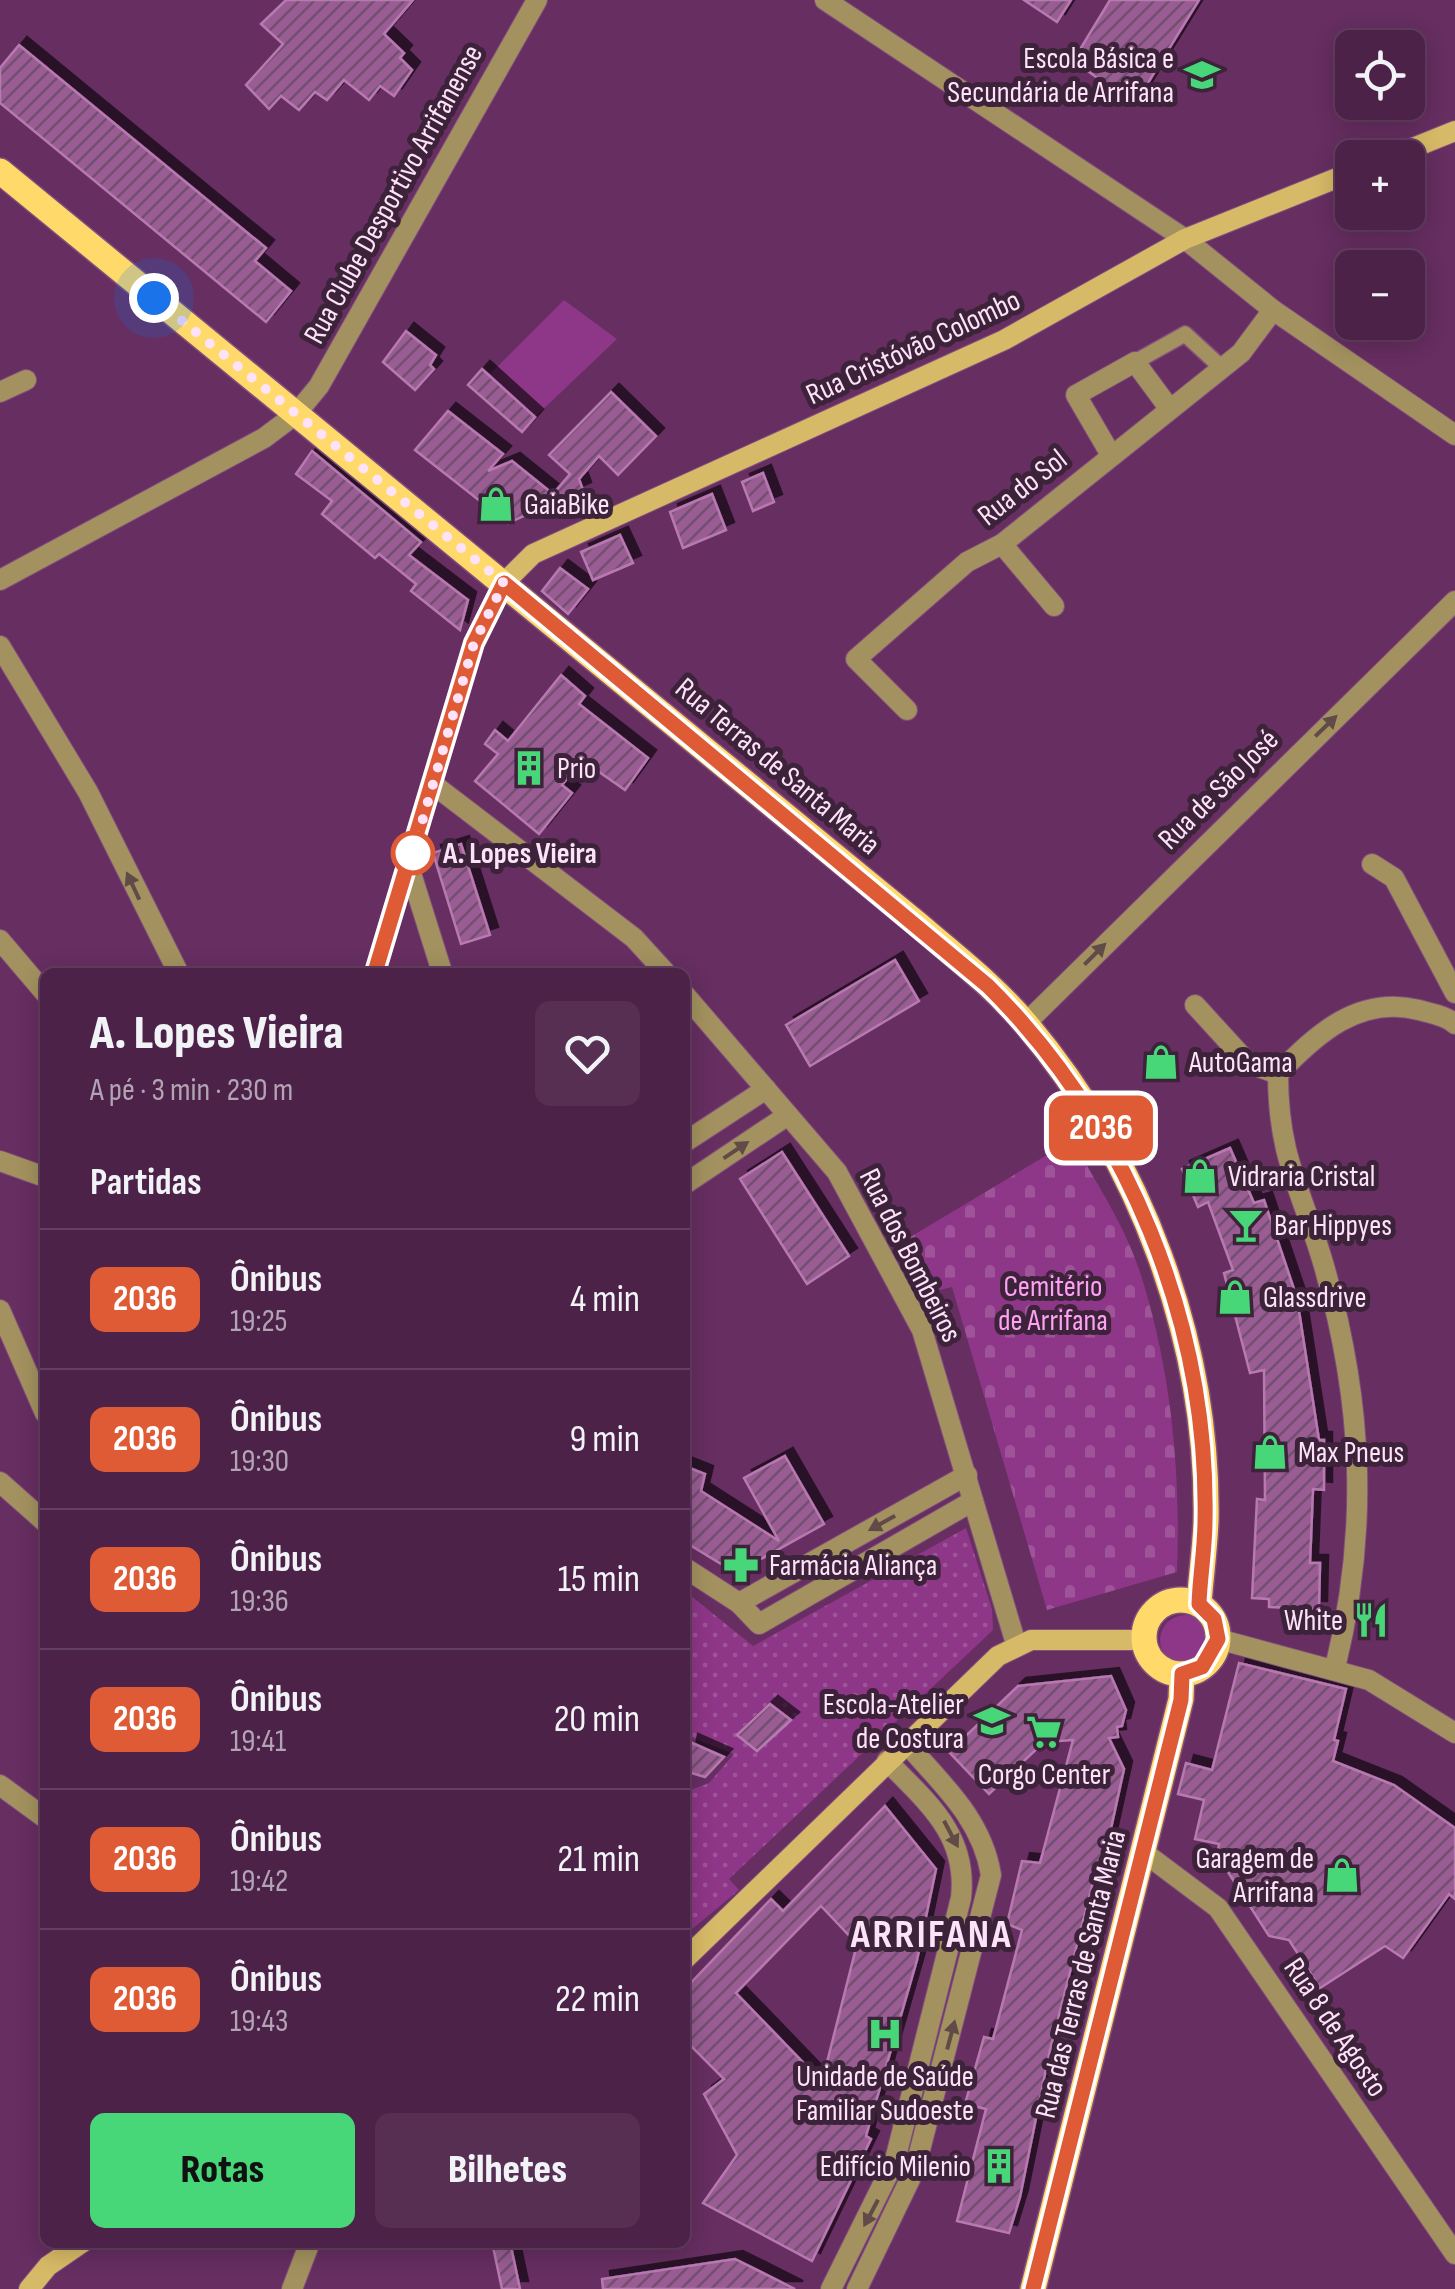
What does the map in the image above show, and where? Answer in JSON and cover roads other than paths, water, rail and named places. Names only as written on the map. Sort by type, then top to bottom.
[{"type":"main road","points":[[1425,143],[1455,131]]},
{"type":"main road","name":"Rua Terras de Santa Maria","points":[[0,171],[920,926],[1026,1023],[1086,1101],[1124,1168],[1170,1290],[1198,1415],[1203,1469],[1206,1521],[1199,1604]]},
{"type":"main road","name":"Rua Cristóvão Colombo","points":[[504,583],[533,554],[1004,340],[1185,239],[1335,179]]},
{"type":"main road","points":[[1165,1603],[1199,1604],[1214,1619],[1218,1639],[1202,1667],[1182,1674],[1152,1661],[1143,1640],[1148,1618],[1165,1603]]},
{"type":"main road","points":[[690,1954],[887,1761],[1016,1644],[1143,1640]]},
{"type":"main road","name":"Rua das Terras de Santa Maria","points":[[1033,2289],[1146,1854],[1181,1700],[1182,1674]]},
{"type":"main road","points":[[29,2289],[48,2266],[74,2248]]},
{"type":"street","name":"Rua Clube Desportivo Arrifanense","points":[[0,580],[264,438],[296,414],[319,386],[537,0]]},
{"type":"street","points":[[826,0],[1185,239],[1274,310],[1455,435]]},
{"type":"street","name":"Rua do Sol","points":[[907,710],[856,659],[966,562],[1002,544],[1168,408],[1241,354],[1274,310]]},
{"type":"street","points":[[1111,455],[1076,396],[1185,334],[1222,368]]},
{"type":"street","points":[[1135,362],[1168,408]]},
{"type":"street","points":[[0,392],[26,380]]},
{"type":"street","points":[[1002,544],[1054,606]]},
{"type":"street","points":[[376,968],[474,643],[504,583]]},
{"type":"street","name":"Rua de São José","points":[[1026,1023],[1455,601]]},
{"type":"street","points":[[0,646],[88,792],[176,968]]},
{"type":"street","points":[[434,785],[634,938],[660,968]]},
{"type":"street","points":[[1372,864],[1394,878],[1455,993]]},
{"type":"street","points":[[409,866],[441,968]]},
{"type":"street","points":[[0,940],[40,987]]},
{"type":"street","name":"Rua dos Bombeiros","points":[[690,1002],[837,1172],[922,1330],[1016,1644]]},
{"type":"street","points":[[1195,1004],[1248,1064],[1278,1074]]},
{"type":"street","points":[[1335,1668],[1346,1626],[1358,1496],[1357,1417],[1346,1349],[1322,1261],[1288,1169],[1278,1124],[1278,1074],[1315,1035],[1354,1012],[1405,1006],[1455,1024]]},
{"type":"street","points":[[690,1139],[766,1089]]},
{"type":"street","points":[[690,1181],[788,1116]]},
{"type":"street","points":[[0,1161],[40,1175]]},
{"type":"street","points":[[0,1310],[40,1402]]},
{"type":"street","points":[[740,1602],[967,1475]]},
{"type":"street","points":[[0,1482],[40,1518]]},
{"type":"street","points":[[690,1571],[740,1602],[759,1624],[974,1501]]},
{"type":"street","points":[[825,1555],[839,1578]]},
{"type":"street","points":[[1218,1639],[1369,1680],[1455,1732]]},
{"type":"street","points":[[857,2289],[915,2169],[990,1892],[991,1874],[982,1836],[906,1743]]},
{"type":"street","points":[[831,2289],[895,2160],[962,1898],[962,1860],[952,1831],[887,1761]]},
{"type":"street","points":[[0,1785],[40,1814]]},
{"type":"street","name":"Rua 8 de Agosto","points":[[1146,1854],[1218,1908],[1455,2254]]},
{"type":"street","points":[[292,2289],[308,2248]]},
{"type":"place","name":"Escola Básica e Secundária de Arrifana","points":[[1202,75]]},
{"type":"place","name":"GaiaBike","points":[[496,504]]},
{"type":"place","name":"Prio","points":[[529,768]]},
{"type":"place","name":"A. Lopes Vieira","points":[[413,853]]},
{"type":"place","name":"AutoGama","points":[[1161,1062]]},
{"type":"place","name":"Vidraria Cristal","points":[[1200,1176]]},
{"type":"place","name":"Bar Hippyes","points":[[1246,1225]]},
{"type":"place","name":"Glassdrive","points":[[1235,1297]]},
{"type":"place","name":"Max Pneus","points":[[1270,1452]]},
{"type":"place","name":"Farmácia Aliança","points":[[741,1565]]},
{"type":"place","name":"White","points":[[1371,1620]]},
{"type":"place","name":"Escola-Atelier de Costura","points":[[992,1721]]},
{"type":"place","name":"Corgo Center","points":[[1044,1732]]},
{"type":"place","name":"Garagem de Arrifana","points":[[1342,1875]]},
{"type":"place","name":"Unidade de Saúde Familiar Sudoeste","points":[[885,2034]]},
{"type":"place","name":"Edifício Milenio","points":[[999,2166]]},
{"type":"district","name":"ARRIFANA","points":[[932,1933]]},
{"type":"park label","name":"Cemitério de Arrifana","points":[[1053,1303]]}]
